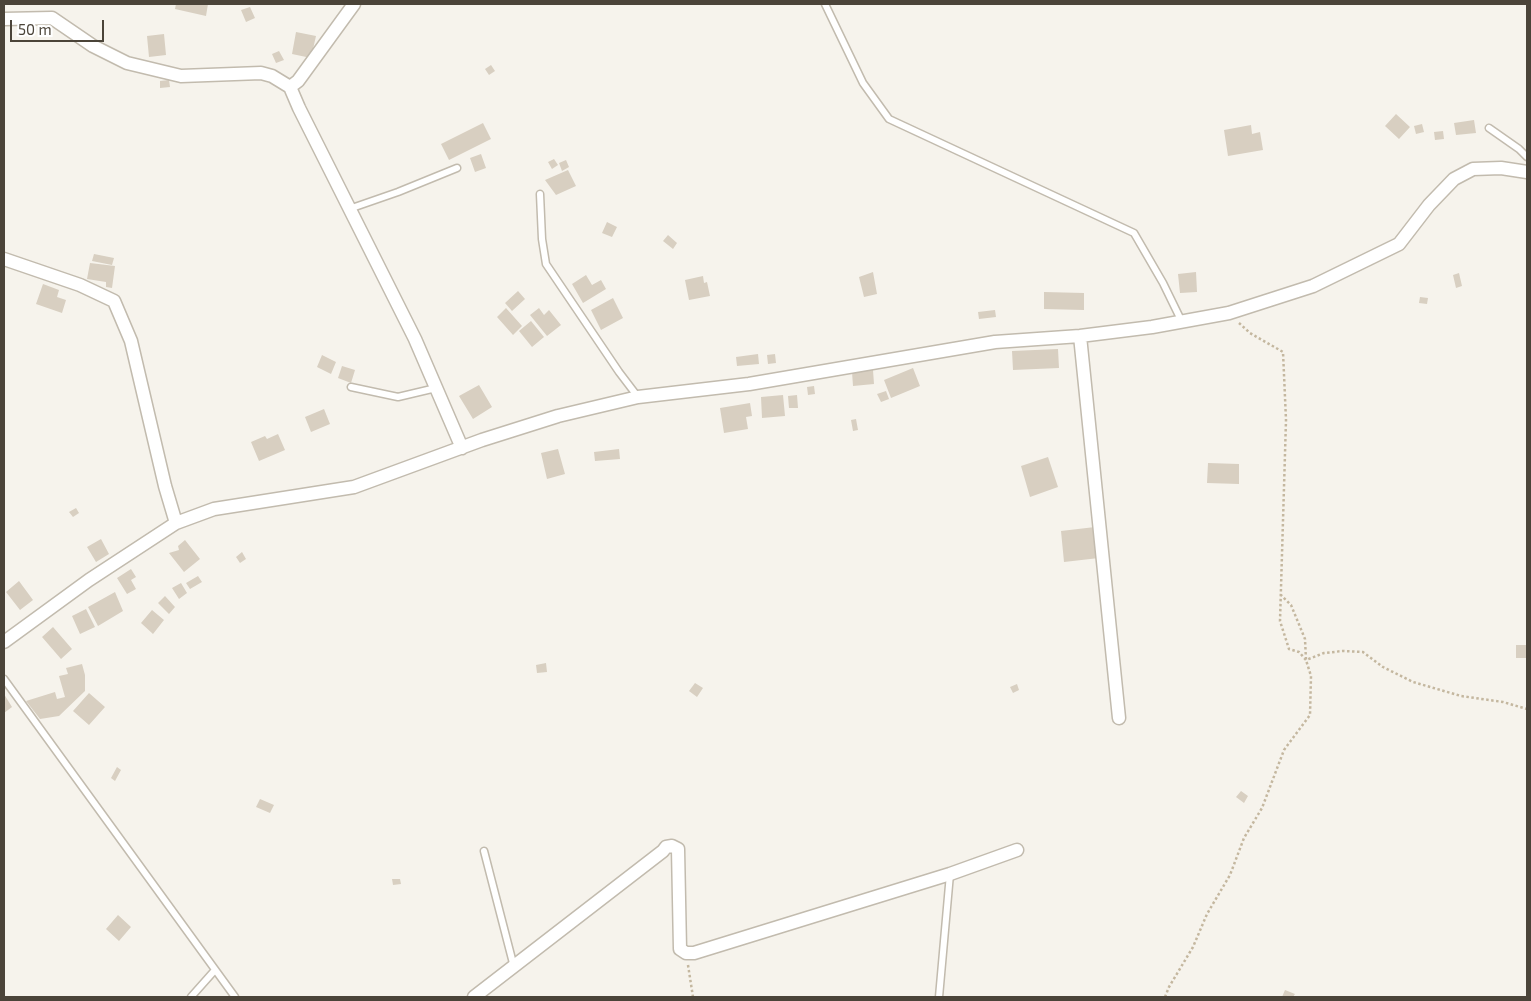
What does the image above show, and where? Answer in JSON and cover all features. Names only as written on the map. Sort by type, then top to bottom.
[{"type":"street","points":[[290,87],[298,81],[354,4]]},
{"type":"street","points":[[4,19],[52,18],[93,46],[127,63],[181,76],[261,73],[272,76],[290,87],[298,108],[416,339],[462,448]]},
{"type":"street","points":[[4,642],[89,580],[176,523],[214,509],[354,487],[482,440],[558,416],[638,396],[750,384],[995,342],[1080,336],[1152,328],[1229,313],[1313,286],[1398,244],[1429,205],[1454,179],[1473,169],[1501,168],[1527,172]]},
{"type":"street","points":[[4,259],[80,285],[114,301],[131,341],[165,486],[176,523]]},
{"type":"street","points":[[1080,336],[1119,718]]},
{"type":"street","points":[[474,997],[666,846],[678,849],[680,949],[686,953],[694,953],[950,874],[1018,850]]},
{"type":"lane","points":[[825,4],[863,83],[888,119],[1134,233],[1163,283],[1182,322]]},
{"type":"lane","points":[[1489,128],[1519,149],[1527,158]]},
{"type":"lane","points":[[349,209],[457,168]]},
{"type":"lane","points":[[540,194],[542,239],[546,264],[619,372],[638,396]]},
{"type":"lane","points":[[351,387],[398,397],[436,388]]},
{"type":"lane","points":[[4,679],[235,997]]},
{"type":"lane","points":[[484,852],[514,967]]},
{"type":"lane","points":[[939,997],[950,874]]},
{"type":"lane","points":[[191,997],[215,970]]},
{"type":"path","points":[[1229,313],[1250,333],[1283,352],[1286,420],[1280,621],[1289,648],[1298,652],[1306,660]]},
{"type":"path","points":[[1165,997],[1193,947],[1207,914],[1230,875],[1244,838],[1262,808],[1284,750],[1310,715],[1311,676],[1306,660],[1305,639],[1291,605],[1281,596]]},
{"type":"path","points":[[1306,660],[1324,653],[1343,651],[1363,652],[1383,667],[1413,682],[1461,696],[1503,702],[1527,709]]},
{"type":"path","points":[[686,953],[693,997]]},
{"type":"building","points":[[176,4],[208,4],[206,16],[175,9]]},
{"type":"building","points":[[250,7],[255,18],[246,22],[241,10]]},
{"type":"building","points":[[296,32],[316,36],[311,58],[292,54]]},
{"type":"building","points":[[164,34],[166,55],[149,57],[147,36]]},
{"type":"building","points":[[279,51],[284,60],[276,63],[272,54]]},
{"type":"building","points":[[491,65],[495,71],[489,75],[485,69]]},
{"type":"building","points":[[169,80],[170,87],[160,88],[160,81]]},
{"type":"building","points":[[1396,114],[1410,127],[1399,139],[1385,126]]},
{"type":"building","points":[[1474,120],[1476,133],[1456,135],[1454,123]]},
{"type":"building","points":[[483,123],[491,139],[449,160],[441,144]]},
{"type":"building","points":[[1422,124],[1424,132],[1416,134],[1414,126]]},
{"type":"building","points":[[1251,125],[1252,134],[1260,132],[1263,150],[1228,156],[1224,130]]},
{"type":"building","points":[[1443,131],[1444,139],[1435,140],[1434,132]]},
{"type":"building","points":[[481,154],[486,168],[475,172],[470,158]]},
{"type":"building","points":[[554,159],[558,165],[552,169],[548,162]]},
{"type":"building","points":[[566,160],[569,167],[562,171],[559,163]]},
{"type":"building","points":[[568,170],[576,186],[556,195],[545,180]]},
{"type":"building","points":[[607,222],[617,227],[612,237],[602,233]]},
{"type":"building","points":[[668,235],[677,243],[673,249],[663,241]]},
{"type":"building","points":[[94,254],[114,258],[112,265],[92,261]]},
{"type":"building","points":[[90,263],[115,266],[112,288],[106,287],[106,282],[87,279]]},
{"type":"building","points":[[873,272],[877,294],[864,297],[859,277]]},
{"type":"building","points":[[1196,272],[1197,292],[1180,293],[1178,274]]},
{"type":"building","points":[[1459,273],[1462,286],[1456,288],[1453,275]]},
{"type":"building","points":[[586,275],[592,285],[601,280],[606,289],[583,303],[572,284]]},
{"type":"building","points":[[703,276],[704,283],[707,282],[710,296],[689,300],[685,280]]},
{"type":"building","points":[[43,284],[59,290],[57,297],[66,300],[62,313],[36,304]]},
{"type":"building","points":[[518,291],[525,299],[512,311],[505,303]]},
{"type":"building","points":[[1044,292],[1084,293],[1084,310],[1044,309]]},
{"type":"building","points":[[1420,297],[1428,298],[1427,304],[1419,303]]},
{"type":"building","points":[[613,298],[623,318],[601,330],[591,310]]},
{"type":"building","points":[[506,308],[522,326],[513,335],[497,317]]},
{"type":"building","points":[[539,308],[544,315],[549,310],[561,325],[547,336],[530,315]]},
{"type":"building","points":[[995,310],[996,317],[979,319],[978,312]]},
{"type":"building","points":[[531,321],[544,337],[532,347],[519,331]]},
{"type":"building","points":[[1058,349],[1059,368],[1013,370],[1012,351]]},
{"type":"building","points":[[758,354],[759,364],[737,366],[736,357]]},
{"type":"building","points":[[775,354],[776,363],[768,364],[767,355]]},
{"type":"building","points":[[322,355],[336,362],[331,374],[317,367]]},
{"type":"building","points":[[342,366],[355,370],[351,383],[338,378]]},
{"type":"building","points":[[913,368],[920,386],[891,398],[884,380]]},
{"type":"building","points":[[873,370],[874,384],[853,386],[852,372]]},
{"type":"building","points":[[479,385],[492,407],[473,419],[459,396]]},
{"type":"building","points":[[814,386],[815,394],[808,395],[807,387]]},
{"type":"building","points":[[886,391],[889,399],[881,402],[877,394]]},
{"type":"building","points":[[783,395],[785,416],[762,418],[761,397]]},
{"type":"building","points":[[797,395],[798,408],[789,408],[788,396]]},
{"type":"building","points":[[750,403],[752,416],[746,417],[748,429],[724,433],[720,408]]},
{"type":"building","points":[[324,409],[330,424],[311,432],[305,417]]},
{"type":"building","points":[[856,419],[858,430],[853,431],[851,420]]},
{"type":"building","points":[[278,434],[285,450],[259,461],[251,442],[265,436],[267,439]]},
{"type":"building","points":[[558,449],[565,474],[547,479],[541,453]]},
{"type":"building","points":[[619,449],[620,459],[595,461],[594,452]]},
{"type":"building","points":[[1048,457],[1058,487],[1030,497],[1021,466]]},
{"type":"building","points":[[1208,463],[1239,464],[1239,484],[1207,483]]},
{"type":"building","points":[[76,508],[79,513],[73,517],[69,512]]},
{"type":"building","points":[[1095,527],[1099,558],[1064,562],[1061,531]]},
{"type":"building","points":[[101,539],[109,554],[96,562],[87,547]]},
{"type":"building","points":[[185,540],[200,559],[184,572],[169,553],[179,550],[178,546]]},
{"type":"building","points":[[242,552],[246,559],[240,563],[236,557]]},
{"type":"building","points":[[131,569],[136,577],[131,580],[136,589],[127,594],[117,578]]},
{"type":"building","points":[[198,576],[202,582],[190,589],[186,583]]},
{"type":"building","points":[[19,581],[33,600],[20,610],[6,592]]},
{"type":"building","points":[[181,583],[187,593],[179,599],[172,588]]},
{"type":"building","points":[[115,592],[123,611],[98,626],[88,607]]},
{"type":"building","points":[[165,596],[175,607],[169,614],[158,603]]},
{"type":"building","points":[[86,609],[95,627],[80,634],[72,616]]},
{"type":"building","points":[[152,610],[164,620],[153,634],[141,623]]},
{"type":"building","points":[[53,627],[72,649],[61,659],[42,637]]},
{"type":"building","points":[[1516,645],[1527,645],[1527,658],[1516,658]]},
{"type":"building","points":[[546,663],[547,672],[537,673],[536,665]]},
{"type":"building","points":[[82,664],[85,675],[85,691],[59,716],[40,719],[26,701],[55,692],[57,699],[65,697],[59,676],[68,674],[66,668]]},
{"type":"building","points":[[695,683],[703,688],[697,697],[689,691]]},
{"type":"building","points":[[1017,684],[1019,690],[1013,693],[1010,687]]},
{"type":"building","points":[[89,693],[105,707],[89,725],[73,711]]},
{"type":"building","points":[[4,694],[12,707],[4,713]]},
{"type":"building","points":[[117,767],[121,770],[115,781],[111,778]]},
{"type":"building","points":[[1241,791],[1248,796],[1244,803],[1236,797]]},
{"type":"building","points":[[260,799],[274,805],[270,813],[256,807]]},
{"type":"building","points":[[392,879],[400,879],[401,884],[393,885]]},
{"type":"building","points":[[118,915],[131,927],[119,941],[106,929]]},
{"type":"building","points":[[1285,990],[1295,994],[1293,997],[1282,997]]}]
